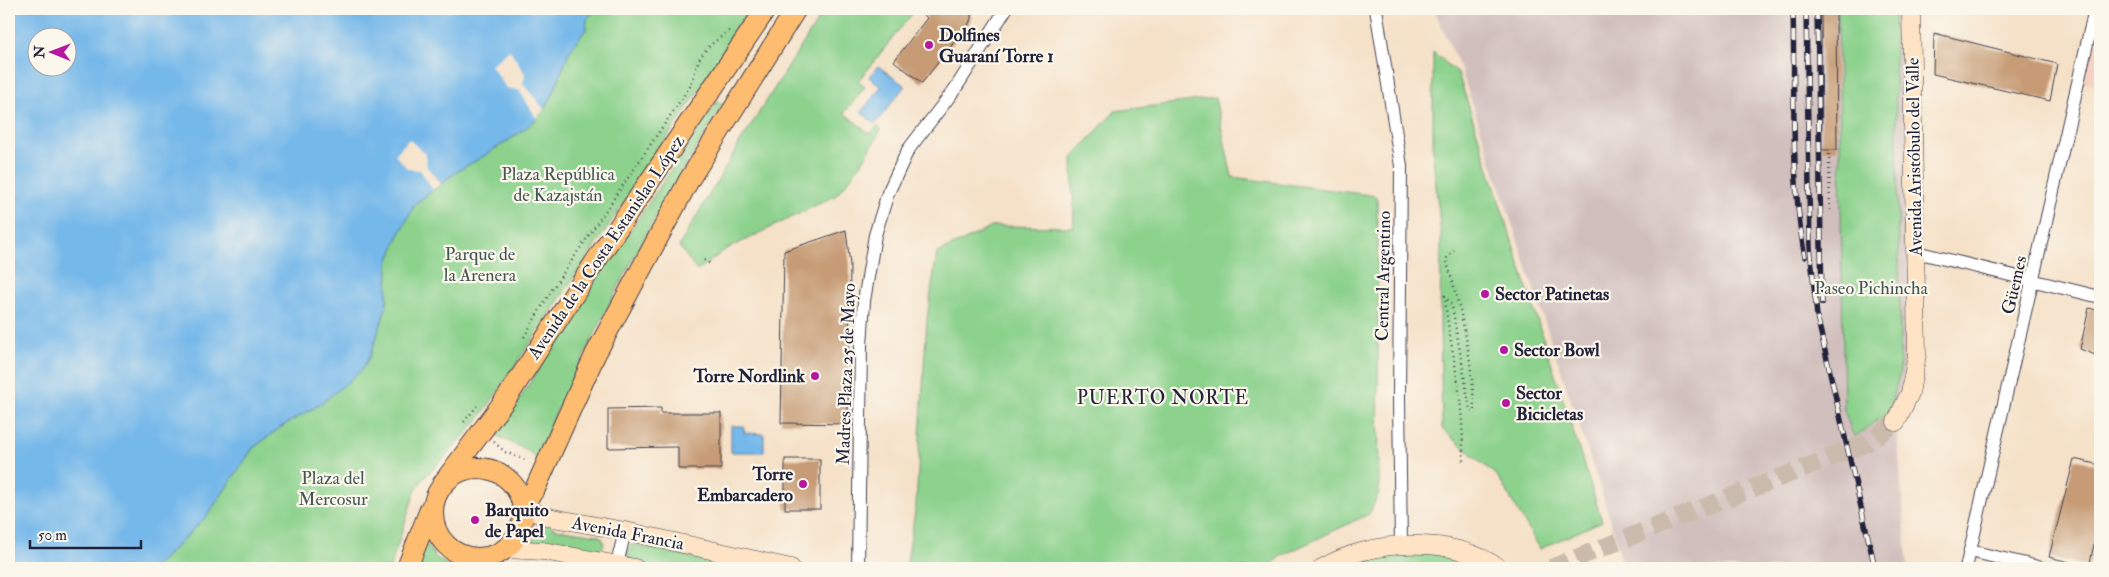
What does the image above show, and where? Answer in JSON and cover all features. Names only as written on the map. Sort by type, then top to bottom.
[{"type":"main road","name":"Avenida de la Costa Estanislao López","points":[[407,568],[439,489],[508,396],[597,259],[766,9]]},
{"type":"main road","name":"Avenida de la Costa Estanislao López","points":[[523,506],[535,489],[596,355],[689,180],[796,9]]},
{"type":"main road","name":"Avenida Aristóbulo del Valle","points":[[1896,422],[1910,394],[1917,355],[1911,9]]},
{"type":"main road","points":[[488,568],[504,551],[516,538],[522,524],[523,506],[516,488],[505,476],[490,469],[473,467],[456,472],[439,489],[432,512],[434,528],[442,542],[455,553],[470,558],[481,558],[504,551]]},
{"type":"main road","name":"Avenida Francia","points":[[523,506],[553,518],[625,531],[791,568]]},
{"type":"main road","points":[[1322,568],[1366,550],[1401,545],[1440,547],[1463,552],[1496,566]]},
{"type":"main road","name":"Avenida Francia","points":[[504,551],[542,551],[616,566],[636,568]]},
{"type":"street","name":"Madres Plaza 25 de Mayo","points":[[858,568],[863,319],[868,267],[875,235],[888,193],[908,150],[954,89],[1006,9]]},
{"type":"street","name":"Central Argentino","points":[[1376,9],[1401,166],[1399,399],[1401,545]]},
{"type":"street","name":"Güemes","points":[[1966,568],[2095,9]]},
{"type":"street","points":[[1916,252],[2100,297]]},
{"type":"street","points":[[616,566],[625,531]]},
{"type":"street","points":[[1970,551],[2042,568]]},
{"type":"path","points":[[521,342],[556,283],[691,86],[699,59],[709,46],[730,29]]},
{"type":"path","points":[[1829,154],[1830,211]]},
{"type":"path","points":[[1454,250],[1446,259],[1462,310],[1473,384],[1474,412],[1470,410],[1452,306],[1445,296],[1463,432],[1462,462]]},
{"type":"path","points":[[704,260],[712,265]]},
{"type":"path","points":[[464,422],[478,404]]},
{"type":"path","points":[[491,440],[505,452],[529,461]]},
{"type":"shaded area","points":[[1434,9],[1911,9],[1917,355],[1896,422],[1908,568],[1624,568],[1604,500],[1461,70]]},
{"type":"shaded area","points":[[2100,9],[2100,86],[2079,81]]},
{"type":"green space","name":"Plaza del Mercosur","points":[[596,9],[753,9],[482,415],[449,453],[422,480],[415,492],[390,568],[154,568],[207,516],[253,448],[281,427],[322,403],[370,356],[387,302],[388,262],[415,204],[459,170],[518,134],[552,97],[569,52],[586,29],[587,19]]},
{"type":"green space","points":[[825,9],[916,9],[858,81],[865,87],[844,113],[870,134],[877,126],[881,129],[861,164],[835,196],[725,250],[697,271],[679,246],[739,144]]},
{"type":"green space","name":"Paseo Pichincha","points":[[1838,9],[1894,9],[1900,373],[1888,413],[1854,437],[1844,410]]},
{"type":"green space","points":[[1433,52],[1458,73],[1602,521],[1540,549],[1498,477],[1442,429],[1441,235],[1433,157]]},
{"type":"green space","points":[[1215,98],[1232,177],[1377,196],[1379,493],[1369,514],[1279,557],[1269,568],[906,568],[916,505],[927,318],[937,253],[994,226],[1074,227],[1072,158],[1115,111]]},
{"type":"green space","points":[[718,101],[723,104],[665,199],[615,293],[550,425],[538,460],[528,451],[496,435],[591,288]]},
{"type":"green space","points":[[542,521],[556,529],[597,535],[602,538],[604,544],[601,550],[596,553],[533,542],[538,522]]},
{"type":"green space","points":[[426,543],[435,557],[454,568],[416,568]]},
{"type":"green space","points":[[631,545],[742,568],[668,569],[653,567],[628,558],[627,552]]},
{"type":"green space","points":[[1401,545],[1499,568],[1322,568]]},
{"type":"water","points":[[9,9],[596,9],[587,19],[586,29],[569,52],[552,97],[537,119],[518,134],[459,170],[415,204],[388,262],[387,302],[370,356],[361,371],[322,403],[281,427],[253,448],[207,516],[154,568],[9,568]]},
{"type":"water","points":[[878,66],[905,86],[875,124],[861,112],[881,87],[869,77]]},
{"type":"water","points":[[731,426],[744,426],[744,433],[764,434],[764,452],[731,452]]},
{"type":"pier","points":[[510,50],[525,74],[523,84],[544,109],[537,119],[519,90],[506,88],[491,65]]},
{"type":"pier","points":[[409,139],[425,154],[427,167],[441,184],[433,190],[420,170],[408,169],[395,155]]},
{"type":"building","name":"Dolfines Guaraní Torre 1","points":[[929,9],[971,9],[971,19],[965,32],[955,41],[922,83],[894,61],[927,18],[924,15]]},
{"type":"building","points":[[1821,9],[1836,9],[1837,150],[1822,150]]},
{"type":"building","points":[[1934,33],[2057,64],[2050,101],[1933,74]]},
{"type":"building","points":[[846,230],[850,265],[848,424],[781,423],[784,251]]},
{"type":"building","points":[[2089,308],[2100,311],[2100,349],[2095,355],[2080,349]]},
{"type":"building","points":[[661,408],[661,413],[721,413],[721,469],[678,469],[678,447],[608,448],[608,409]]},
{"type":"building","name":"Torre Embarcadero","points":[[785,459],[820,459],[820,509],[785,509]]},
{"type":"building","points":[[2074,459],[2100,465],[2100,517],[2089,567],[2049,557]]},
{"type":"tunnel","points":[[1551,568],[1867,443],[1896,422]]},
{"type":"railway","points":[[1793,9],[1795,165],[1800,227],[1805,257]]},
{"type":"railway","points":[[1806,9],[1810,247],[1817,316],[1875,568]]},
{"type":"railway","points":[[1817,9],[1822,303]]},
{"type":"place","name":"Dolfines Guaraní Torre 1","points":[[929,45]]},
{"type":"place","name":"Sector Patinetas","points":[[1485,294]]},
{"type":"place","name":"Sector Bowl","points":[[1504,350]]},
{"type":"place","name":"Torre Nordlink","points":[[815,376]]},
{"type":"place","name":"Sector Bicicletas","points":[[1506,403]]},
{"type":"place","name":"Torre Embarcadero","points":[[803,484]]},
{"type":"place","name":"Barquito de Papel","points":[[475,520]]},
{"type":"district","name":"PUERTO NORTE","points":[[1163,397]]},
{"type":"park label","name":"Plaza República de Kazajstán","points":[[558,184]]},
{"type":"park label","name":"Parque de la Arenera","points":[[480,264]]}]
